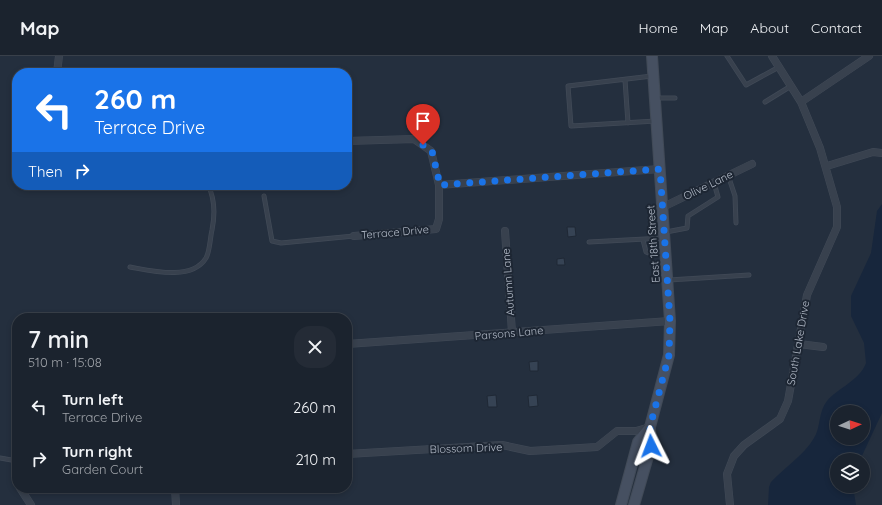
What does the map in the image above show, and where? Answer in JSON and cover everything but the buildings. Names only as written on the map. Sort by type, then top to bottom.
[{"type":"main road","name":"East 18th Street","points":[[634,505],[651,446],[650,427],[669,355],[670,321],[668,280],[652,56]]},
{"type":"main road","name":"East 18th Street","points":[[621,505],[638,442],[650,427]]},
{"type":"street","points":[[58,68],[59,56]]},
{"type":"street","name":"South Lake Drive","points":[[730,505],[727,474],[734,456],[744,445],[780,419],[788,401],[807,295],[837,227],[838,207],[827,166],[801,102],[772,56]]},
{"type":"street","points":[[801,102],[869,56]]},
{"type":"street","points":[[352,141],[414,139],[432,151],[440,185],[660,169]]},
{"type":"street","points":[[827,166],[873,152],[882,153]]},
{"type":"street","name":"Olive Lane","points":[[663,207],[752,164]]},
{"type":"street","name":"Terrace Drive","points":[[354,236],[436,229],[439,219],[440,185]]},
{"type":"street","name":"Autumn Lane","points":[[505,231],[512,332]]},
{"type":"street","name":"Parsons Lane","points":[[352,344],[670,321]]},
{"type":"street","points":[[799,344],[823,347]]},
{"type":"street","name":"Blossom Drive","points":[[352,454],[502,445],[530,451],[597,447],[617,431],[636,431],[650,427]]},
{"type":"street","points":[[23,493],[31,505]]},
{"type":"street","points":[[175,493],[176,505]]},
{"type":"lane","points":[[727,56],[746,84],[779,67]]},
{"type":"lane","points":[[654,76],[568,86],[571,126],[657,121]]},
{"type":"lane","points":[[625,80],[628,123]]},
{"type":"lane","points":[[765,102],[791,86]]},
{"type":"lane","points":[[655,98],[675,98]]},
{"type":"lane","points":[[728,176],[735,196],[736,223]]},
{"type":"lane","points":[[589,242],[643,240],[687,228],[688,216],[718,197],[714,182]]},
{"type":"lane","points":[[130,267],[152,271],[178,272],[194,269],[206,257],[214,217],[212,194],[210,190]]},
{"type":"lane","points":[[264,196],[272,240],[281,243],[354,236]]},
{"type":"lane","points":[[643,240],[646,252],[651,254],[666,254]]},
{"type":"lane","points":[[668,280],[749,275]]},
{"type":"lane","points":[[0,458],[12,459]]},
{"type":"water","points":[[882,204],[882,413],[870,439],[870,405],[830,405],[830,445],[867,445],[863,453],[830,453],[830,493],[854,493],[856,505],[768,505],[769,487],[771,482],[810,444],[818,429],[824,405],[832,396],[859,374],[866,363],[864,343],[851,316],[851,296],[871,253],[877,211]]},
{"type":"route","points":[[423,145],[432,151],[440,185],[660,169],[670,321],[669,355],[650,427],[651,446]]}]
